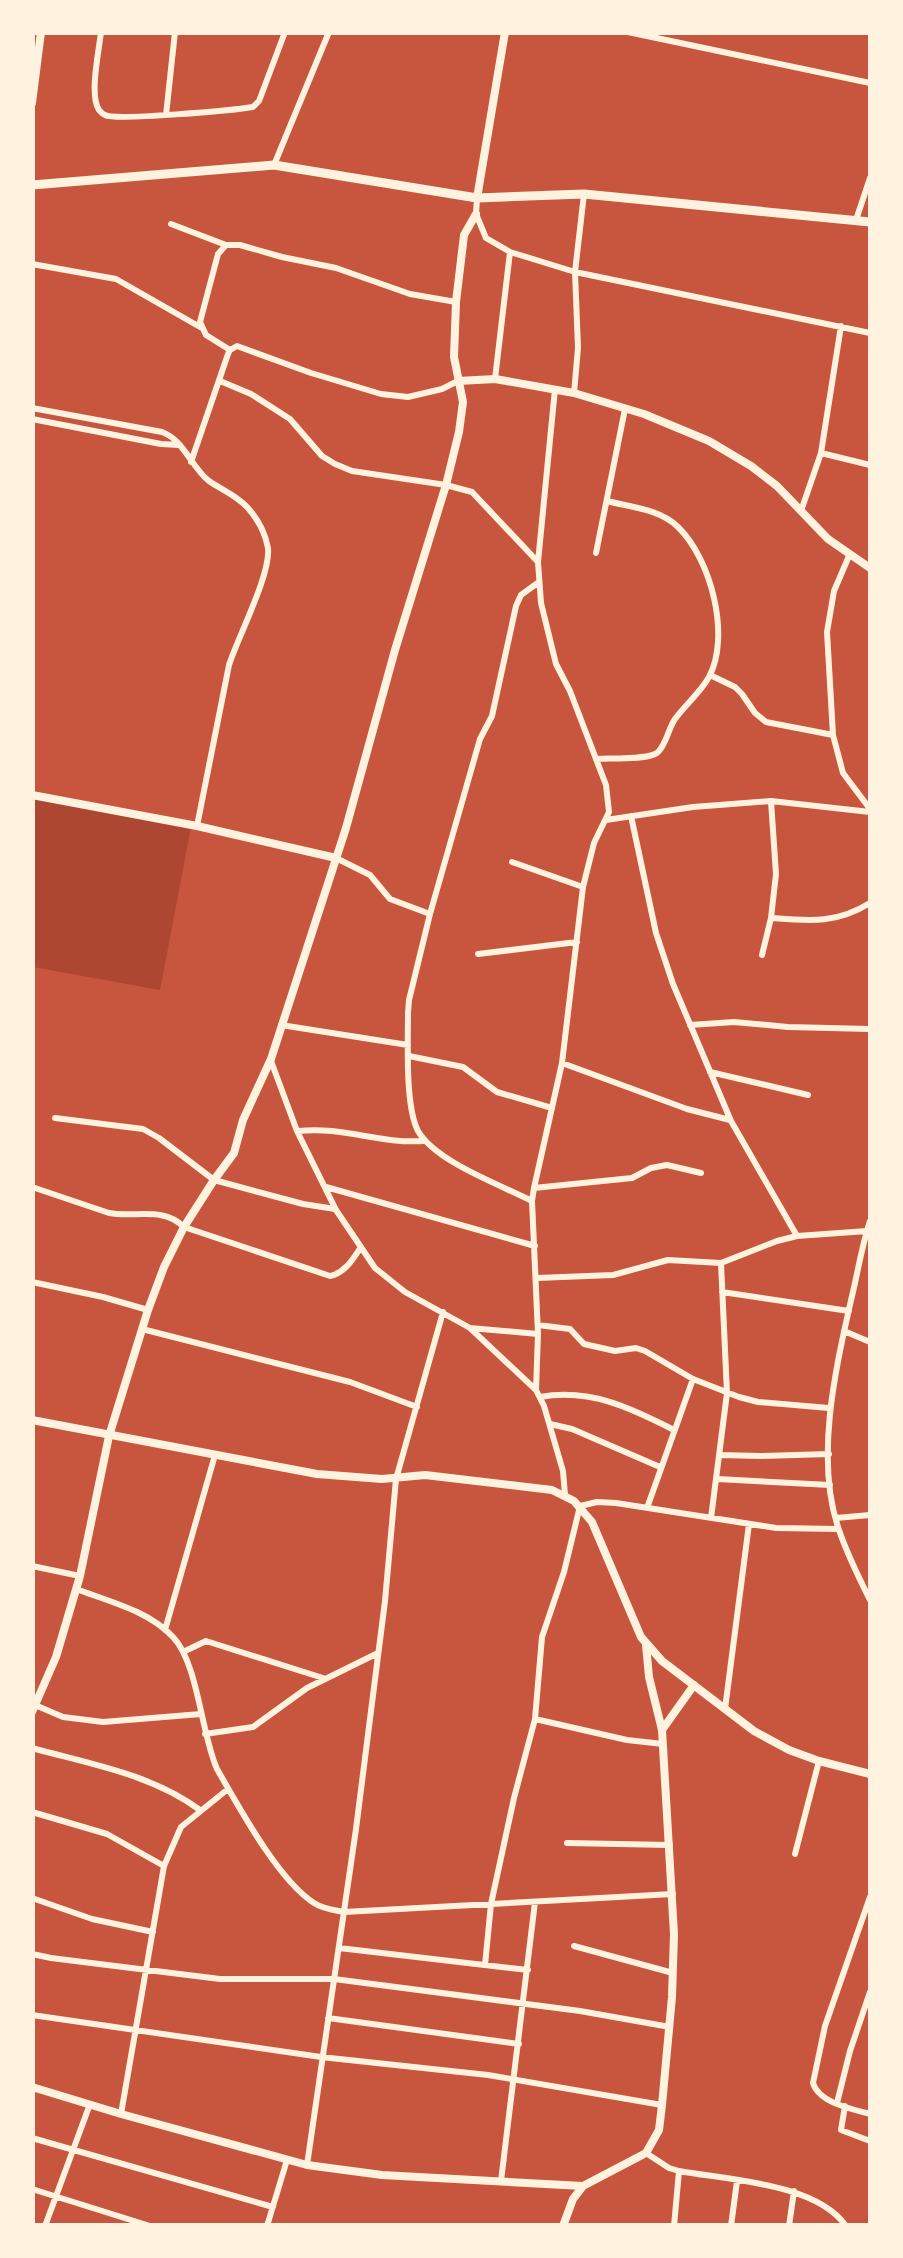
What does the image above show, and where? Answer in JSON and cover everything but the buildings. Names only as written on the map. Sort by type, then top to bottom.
[{"type":"main road","points":[[32,185],[274,165],[477,198],[584,194],[870,222]]},
{"type":"street","points":[[32,103],[40,32]]},
{"type":"street","points":[[101,32],[95,94],[100,112],[115,117],[256,105],[285,32]]},
{"type":"street","points":[[166,115],[176,32]]},
{"type":"street","points":[[274,165],[329,32]]},
{"type":"street","points":[[201,1714],[102,1722],[34,1708],[56,1657],[80,1576],[109,1436],[148,1310],[184,1227],[234,1153],[243,1120],[271,1060],[336,858],[446,484],[462,413],[454,357],[464,235],[476,214],[505,32]]},
{"type":"street","points":[[628,32],[870,83]]},
{"type":"street","points":[[855,222],[870,178]]},
{"type":"street","points":[[574,393],[578,348],[574,272],[584,194]]},
{"type":"street","points":[[476,214],[486,238],[510,252],[574,272],[870,332]]},
{"type":"street","points":[[171,224],[226,246],[240,244],[336,268],[410,294],[456,302]]},
{"type":"street","points":[[201,328],[200,316],[218,254],[226,246]]},
{"type":"street","points":[[495,379],[510,252]]},
{"type":"street","points":[[32,264],[116,279],[201,328],[230,350]]},
{"type":"street","points":[[801,512],[821,454],[842,326]]},
{"type":"street","points":[[191,462],[230,350],[238,346],[381,394],[408,397],[458,381],[495,379],[574,393],[709,441],[777,486],[828,539],[870,568]]},
{"type":"street","points":[[220,380],[252,394],[290,419],[334,464],[352,471],[460,487],[478,497],[538,562]]},
{"type":"street","points":[[555,389],[538,562],[541,603],[551,648],[608,799],[606,820],[594,843],[583,888],[562,1062],[532,1201],[538,1394],[563,1471],[565,1495]]},
{"type":"street","points":[[32,408],[172,436],[208,480],[238,498],[261,526],[268,552],[256,598],[228,665],[197,826]]},
{"type":"street","points":[[596,553],[625,408]]},
{"type":"street","points":[[32,419],[180,445]]},
{"type":"street","points":[[821,454],[870,465]]},
{"type":"street","points":[[596,759],[654,756],[675,719],[710,675],[718,654],[707,572],[679,527],[666,518],[606,501]]},
{"type":"street","points":[[850,556],[834,591],[827,632],[832,735],[842,773],[870,811]]},
{"type":"street","points":[[532,1201],[457,1165],[425,1140],[413,1118],[408,1045],[409,1000],[430,914],[480,738],[492,716],[516,606],[521,595],[540,581]]},
{"type":"street","points":[[710,675],[734,687],[766,722],[832,735]]},
{"type":"street","points":[[32,795],[197,826],[336,858],[370,874],[390,899],[430,914]]},
{"type":"street","points":[[606,820],[771,801],[870,811]]},
{"type":"street","points":[[762,955],[771,918],[776,856],[771,801]]},
{"type":"street","points":[[631,816],[656,932],[690,1026],[731,1121],[797,1236]]},
{"type":"street","points":[[512,862],[583,888]]},
{"type":"street","points":[[771,918],[813,922],[857,911],[870,902]]},
{"type":"street","points":[[478,954],[578,942]]},
{"type":"street","points":[[690,1026],[734,1022],[870,1029]]},
{"type":"street","points":[[280,1025],[408,1045]]},
{"type":"street","points":[[409,1056],[463,1067],[497,1092],[552,1108]]},
{"type":"street","points":[[271,1060],[297,1131],[336,1210],[375,1268],[405,1292],[470,1328],[538,1394],[598,1398],[630,1407],[674,1430]]},
{"type":"street","points":[[562,1062],[687,1109],[731,1121]]},
{"type":"street","points":[[710,1072],[808,1095]]},
{"type":"street","points":[[55,1118],[143,1129],[214,1180],[336,1210]]},
{"type":"street","points":[[297,1131],[332,1129],[391,1142],[425,1140]]},
{"type":"street","points":[[534,1188],[632,1178],[667,1165],[701,1173]]},
{"type":"street","points":[[325,1186],[536,1246]]},
{"type":"street","points":[[32,1187],[109,1213],[161,1214],[184,1227],[330,1276],[340,1274],[361,1247]]},
{"type":"street","points":[[870,1221],[829,1408],[830,1484],[838,1529],[870,1600]]},
{"type":"street","points":[[537,1278],[614,1276],[668,1260],[721,1263],[797,1236],[867,1231]]},
{"type":"street","points":[[711,1518],[727,1393],[721,1263]]},
{"type":"street","points":[[32,1282],[148,1310]]},
{"type":"street","points":[[722,1292],[849,1311]]},
{"type":"street","points":[[307,2165],[385,1600],[396,1479],[444,1312]]},
{"type":"street","points":[[470,1328],[570,1329],[584,1344],[615,1351],[636,1348],[727,1393],[758,1402],[829,1408]]},
{"type":"street","points":[[142,1329],[350,1382],[417,1407]]},
{"type":"street","points":[[844,1331],[870,1342]]},
{"type":"street","points":[[647,1508],[693,1379]]},
{"type":"street","points":[[32,1420],[318,1474],[396,1479],[424,1475],[537,1487],[565,1495],[592,1522],[646,1645],[662,1730],[673,1974],[658,2130],[646,2154],[583,2186],[573,2199],[563,2226]]},
{"type":"street","points":[[549,1424],[572,1429],[660,1467]]},
{"type":"street","points":[[719,1454],[829,1454]]},
{"type":"street","points":[[166,1630],[215,1455]]},
{"type":"street","points":[[716,1479],[830,1484]]},
{"type":"street","points":[[580,1506],[597,1502],[776,1528],[838,1529]]},
{"type":"street","points":[[485,1965],[491,1904],[535,1720],[542,1638],[580,1506]]},
{"type":"street","points":[[836,1518],[870,1515]]},
{"type":"street","points":[[725,1710],[748,1524]]},
{"type":"street","points":[[32,1566],[80,1576]]},
{"type":"street","points":[[76,1589],[136,1613],[166,1630],[178,1642],[209,1752],[228,1789],[293,1886],[316,1904],[344,1912],[672,1894]]},
{"type":"street","points":[[183,1652],[206,1641],[326,1679]]},
{"type":"street","points":[[646,1645],[662,1662],[754,1731],[820,1762],[870,1774]]},
{"type":"street","points":[[206,1734],[253,1727],[298,1694],[377,1654]]},
{"type":"street","points":[[662,1730],[694,1685]]},
{"type":"street","points":[[535,1720],[663,1744]]},
{"type":"street","points":[[32,1748],[145,1780],[200,1810]]},
{"type":"street","points":[[795,1854],[820,1762]]},
{"type":"street","points":[[121,2114],[164,1866],[181,1827],[228,1789]]},
{"type":"street","points":[[32,1812],[107,1834],[164,1866]]},
{"type":"street","points":[[567,1843],[670,1845]]},
{"type":"street","points":[[870,1897],[826,2026],[813,2083],[820,2096],[870,2114]]},
{"type":"street","points":[[32,1898],[92,1920],[152,1932]]},
{"type":"street","points":[[502,2181],[534,1902]]},
{"type":"street","points":[[574,1946],[673,1974]]},
{"type":"street","points":[[338,1948],[528,1970]]},
{"type":"street","points":[[32,1954],[238,1980],[334,1979],[580,2011],[670,2027]]},
{"type":"street","points":[[870,1992],[850,2052],[841,2104],[842,2130],[870,2141]]},
{"type":"street","points":[[32,2015],[321,2057],[514,2079],[662,2105]]},
{"type":"street","points":[[328,2018],[519,2044]]},
{"type":"street","points":[[32,2087],[307,2165],[382,2175],[583,2186]]},
{"type":"street","points":[[45,2226],[90,2104]]},
{"type":"street","points":[[32,2138],[272,2207]]},
{"type":"street","points":[[646,2154],[679,2171],[794,2191],[831,2209],[846,2226]]},
{"type":"street","points":[[267,2226],[287,2160]]},
{"type":"street","points":[[674,2226],[679,2171]]},
{"type":"street","points":[[731,2226],[736,2181]]},
{"type":"street","points":[[32,2189],[150,2226]]},
{"type":"street","points":[[789,2226],[794,2191]]},
{"type":"shaded area","points":[[32,792],[192,822],[160,990],[33,967]]}]
